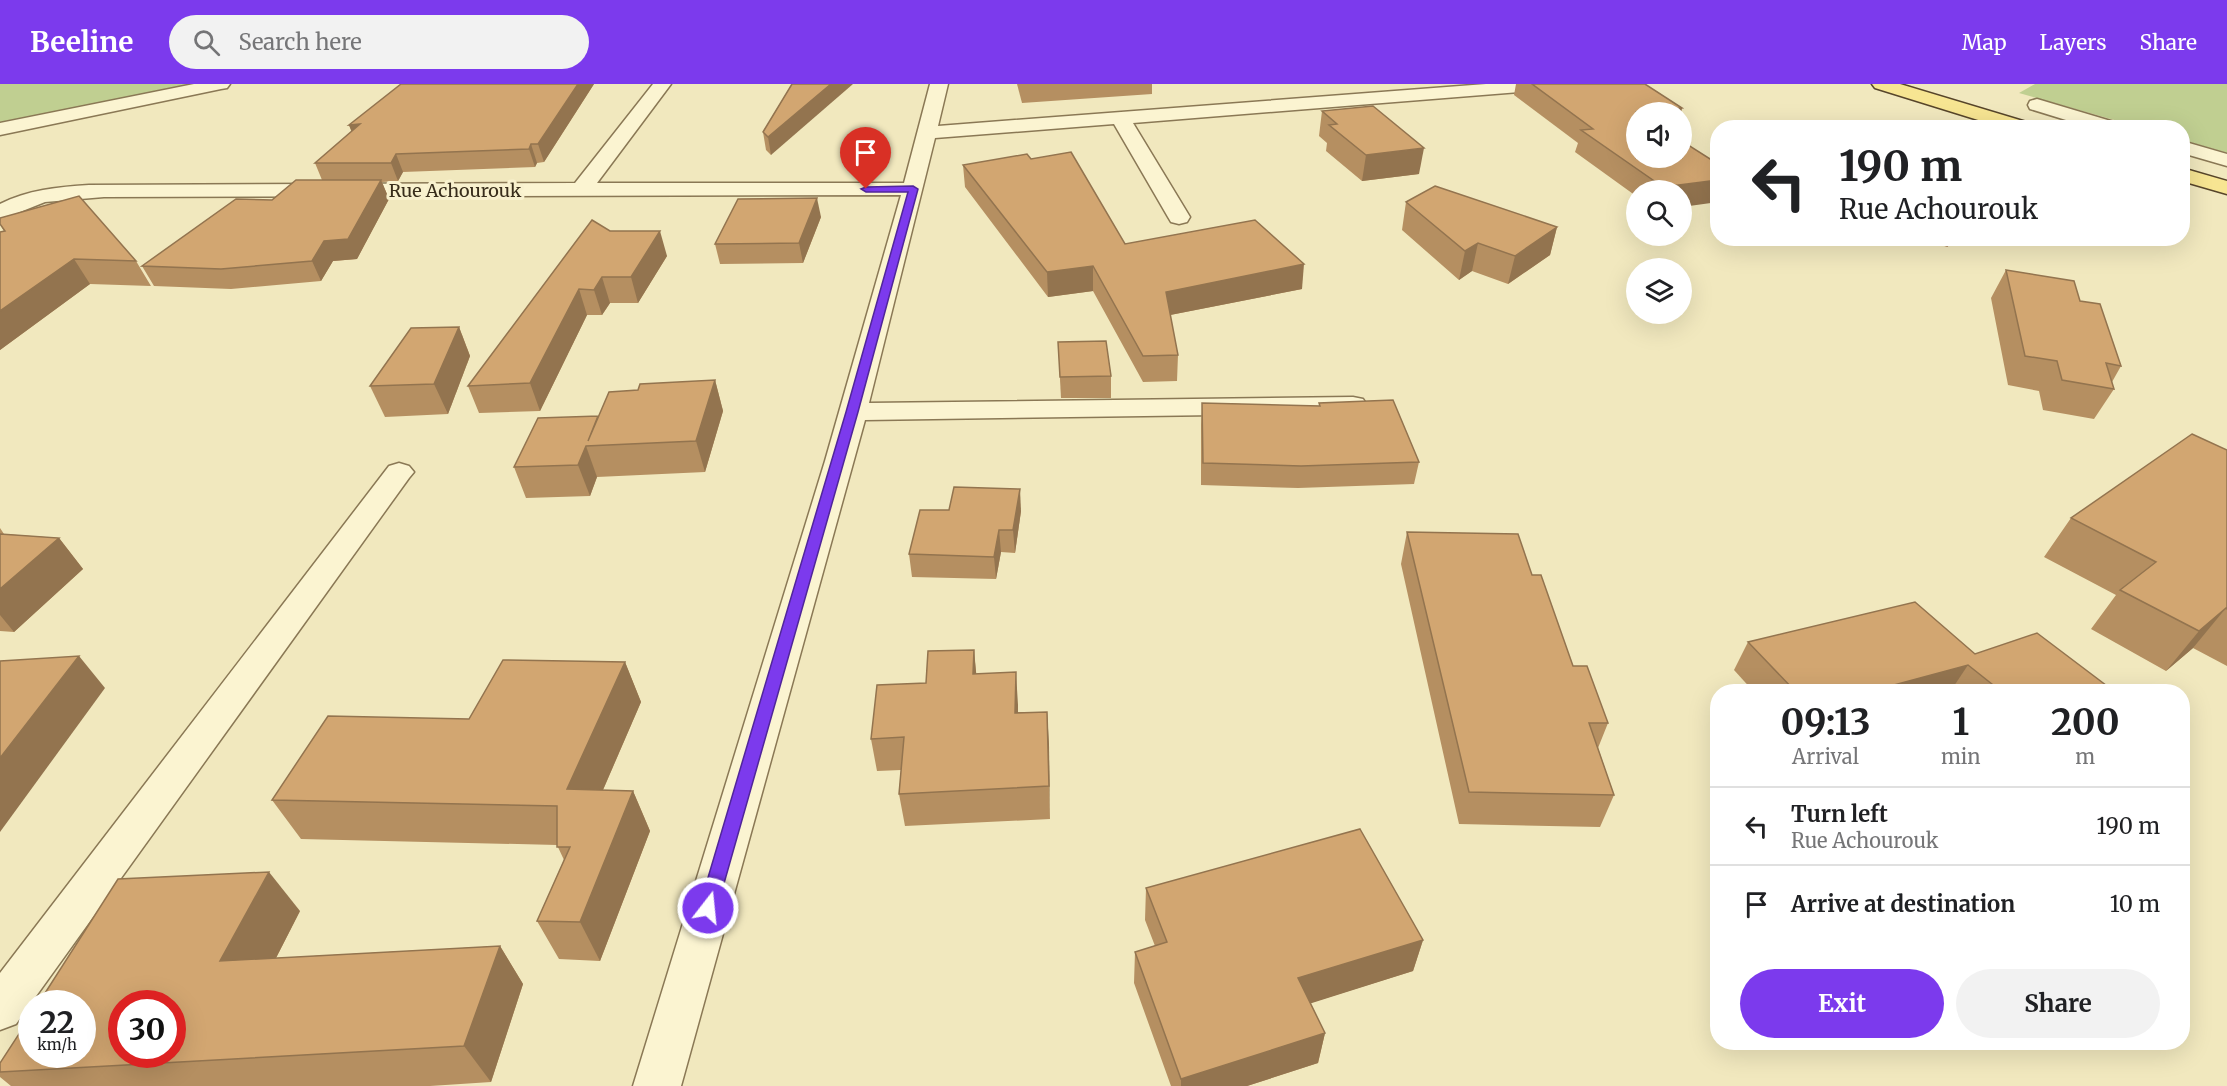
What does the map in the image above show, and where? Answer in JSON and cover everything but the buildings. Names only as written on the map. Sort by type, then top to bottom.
[{"type":"main road","points":[[1881,84],[2000,120]]},
{"type":"main road","points":[[2190,176],[2227,188]]},
{"type":"street","points":[[0,129],[221,84]]},
{"type":"street","points":[[580,191],[662,84]]},
{"type":"street","points":[[657,1086],[852,412],[939,84]]},
{"type":"street","points":[[927,133],[1556,84]]},
{"type":"street","points":[[2037,105],[2087,120]]},
{"type":"street","points":[[1121,119],[1179,217]]},
{"type":"street","points":[[2190,149],[2227,160]]},
{"type":"street","name":"Rue Achourouk","points":[[0,213],[35,198],[72,191],[913,189]]},
{"type":"street","points":[[852,412],[1353,405]]},
{"type":"street","points":[[0,1009],[399,472]]},
{"type":"green space","points":[[0,84],[194,84],[0,122]]},
{"type":"green space","points":[[2035,84],[2227,84],[2227,153],[2190,142],[2190,120],[2114,120],[2019,93]]},
{"type":"route","points":[[708,908],[852,412],[913,189],[866,189]]}]
